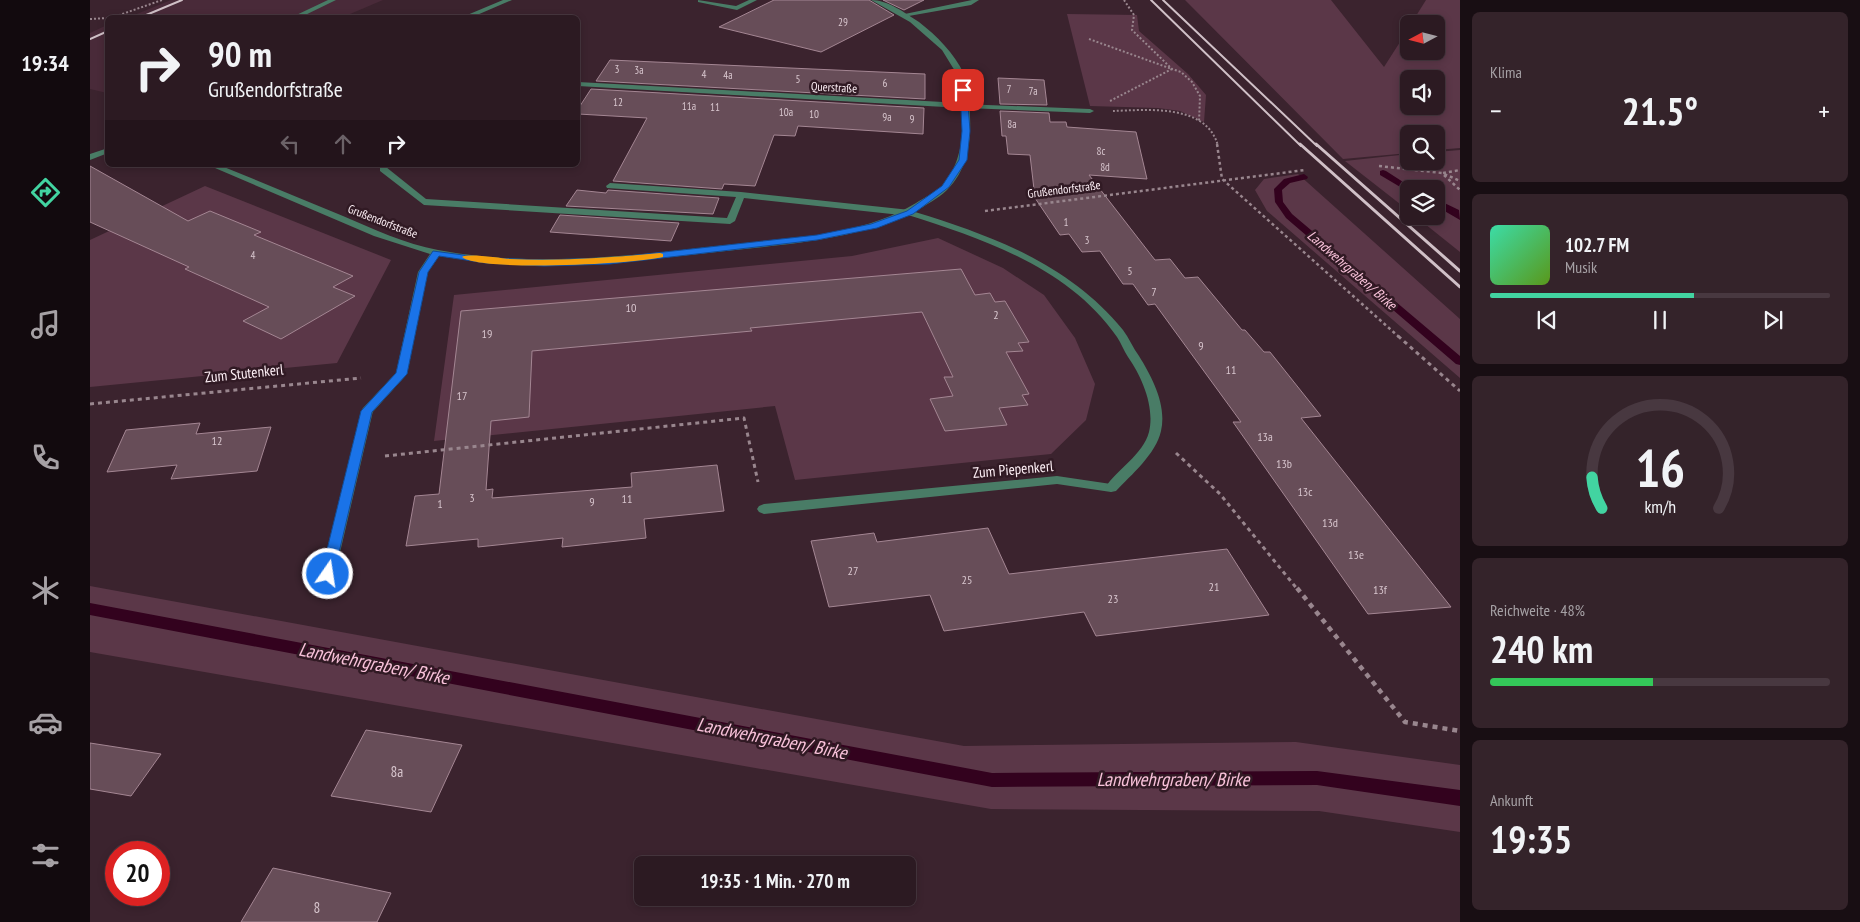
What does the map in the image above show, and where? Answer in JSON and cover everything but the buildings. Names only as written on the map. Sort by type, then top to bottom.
[{"type":"street","points":[[300,15],[333,0]]},
{"type":"street","points":[[471,15],[509,0]]},
{"type":"street","points":[[700,1],[737,8],[754,0]]},
{"type":"street","name":"Grußendorfstraße","points":[[217,167],[398,242],[436,253],[486,260],[544,263],[610,261],[817,238],[874,226],[910,213],[945,187],[963,160],[966,131],[962,75],[944,48],[927,30],[903,14],[874,0]]},
{"type":"street","points":[[903,14],[971,3],[976,0]]},
{"type":"street","name":"Querstraße","points":[[580,84],[965,106],[1090,111]]},
{"type":"street","points":[[90,157],[105,151]]},
{"type":"street","points":[[383,169],[424,202],[730,221],[741,195]]},
{"type":"street","points":[[610,186],[741,195],[910,213],[979,235],[1029,259],[1066,283],[1094,307],[1120,334],[1143,372],[1155,406],[1154,433]]},
{"type":"street","points":[[328,574],[367,411],[401,374],[424,272],[436,253]]},
{"type":"street","name":"Zum Piepenkerl","points":[[764,509],[1057,480],[1110,488],[1135,463],[1154,433]]},
{"type":"path","points":[[123,15],[162,0]]},
{"type":"path","points":[[1124,0],[1134,15],[1132,30],[1172,69]]},
{"type":"path","points":[[90,19],[105,18]]},
{"type":"path","points":[[1089,39],[1181,72],[1192,82],[1200,96],[1199,122]]},
{"type":"path","points":[[1090,111],[1172,69]]},
{"type":"path","points":[[1090,111],[1158,110],[1178,112],[1199,122],[1210,130],[1216,138],[1222,179],[1460,391]]},
{"type":"path","points":[[1380,166],[1442,173],[1460,170]]},
{"type":"path","name":"Grußendorfstraße","points":[[978,212],[1222,179],[1305,170]]},
{"type":"path","points":[[1442,173],[1460,181]]},
{"type":"path","points":[[1442,173],[1460,190]]},
{"type":"path","name":"Zum Stutenkerl","points":[[90,404],[401,374]]},
{"type":"path","points":[[355,459],[744,418],[764,509]]},
{"type":"path","points":[[1154,433],[1220,494],[1405,722],[1460,731]]},
{"type":"shaded area","points":[[171,0],[383,0],[348,15],[134,15]]},
{"type":"shaded area","points":[[1185,0],[1331,0],[1384,67],[1400,42],[1400,60],[1445,60],[1445,15],[1417,15],[1426,0],[1460,0],[1460,148],[1445,149],[1445,125],[1400,125],[1400,154],[1343,159]]},
{"type":"shaded area","points":[[1067,14],[1137,15],[1139,31],[1188,74],[1206,95],[1204,122],[1180,111],[1158,108],[1090,106]]},
{"type":"shaded area","points":[[105,26],[105,93],[90,89],[90,33]]},
{"type":"shaded area","points":[[1460,150],[1460,252],[1426,225],[1445,225],[1445,180],[1400,180],[1400,204],[1345,161],[1400,155],[1400,170],[1445,170],[1445,151]]},
{"type":"shaded area","points":[[1298,174],[1460,319],[1460,378],[1267,211],[1255,190],[1264,179]]},
{"type":"shaded area","points":[[205,186],[391,260],[337,363],[90,387],[90,240]]},
{"type":"shaded area","points":[[938,238],[1003,268],[1044,295],[1075,338],[1095,384],[1086,420],[1051,454],[795,480],[775,406],[434,441],[454,295],[852,256]]},
{"type":"shaded area","points":[[90,586],[964,746],[1296,742],[1460,765],[1460,832],[1319,811],[991,809],[90,652]]},
{"type":"waterway","name":"Landwehrgraben/ Birke","points":[[1383,173],[1400,183]]},
{"type":"waterway","name":"Landwehrgraben/ Birke","points":[[1304,177],[1287,181],[1278,189],[1279,202],[1289,216],[1460,362]]},
{"type":"waterway","name":"Landwehrgraben/ Birke","points":[[1445,206],[1456,212],[1460,217]]},
{"type":"waterway","name":"Landwehrgraben/ Birke","points":[[90,609],[992,780],[1317,778],[1460,798]]},
{"type":"railway","points":[[146,15],[182,0]]},
{"type":"railway","points":[[1151,0],[1301,146]]},
{"type":"railway","points":[[1163,0],[1317,146]]},
{"type":"railway","points":[[90,39],[105,32]]},
{"type":"railway","points":[[1300,144],[1460,287]]},
{"type":"railway","points":[[1316,144],[1460,271]]},
{"type":"slow traffic","points":[[466,257],[544,263],[610,261],[660,255]]},
{"type":"route","points":[[328,574],[367,411],[401,374],[424,272],[436,253],[486,260],[544,263],[610,261],[817,238],[874,226],[910,213],[945,187],[963,160],[966,131],[963,90]]}]
